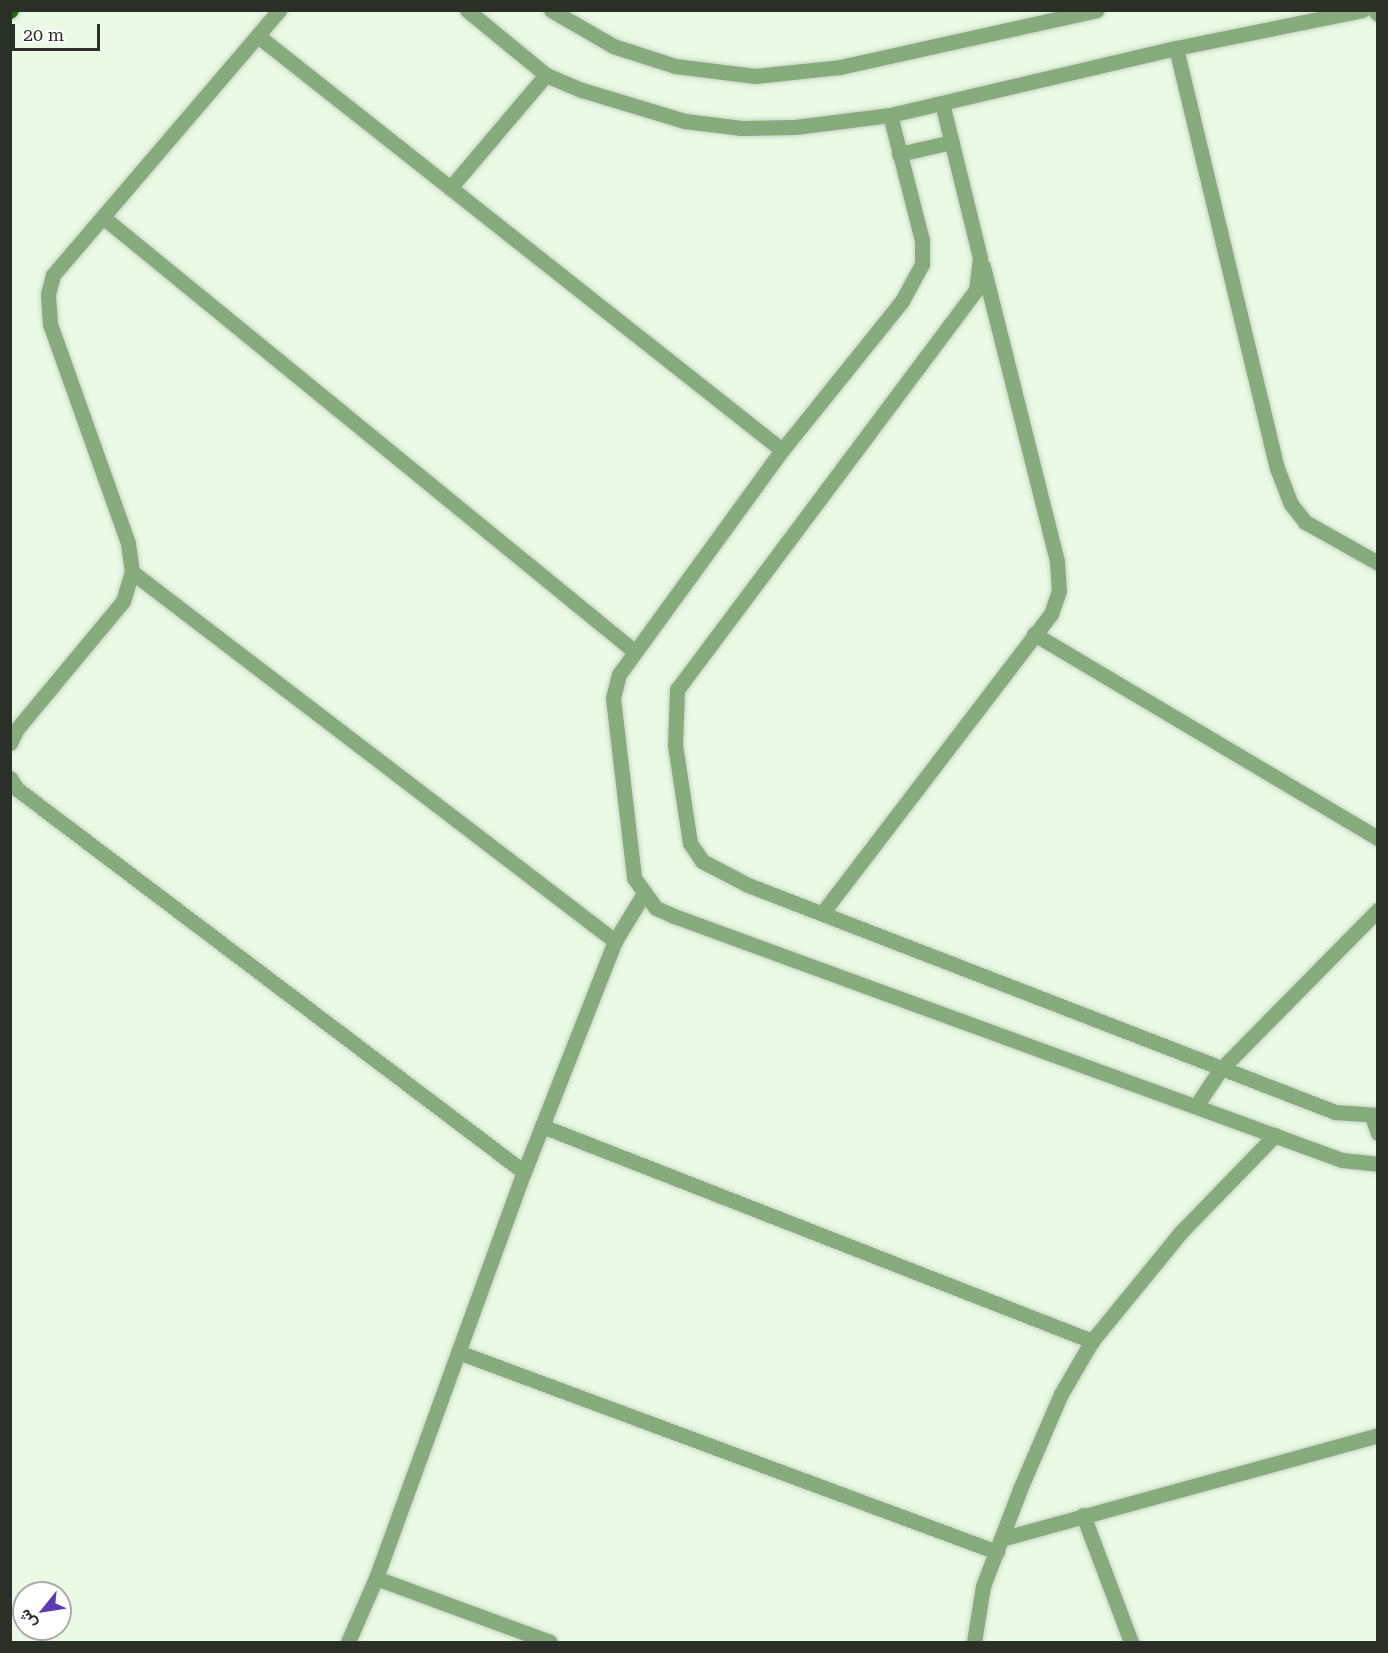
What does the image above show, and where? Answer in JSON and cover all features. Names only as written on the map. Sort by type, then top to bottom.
[{"type":"street","points":[[10,743],[16,730],[123,601],[132,572],[128,543],[48,309],[53,275],[62,261],[104,218],[279,10]]},
{"type":"street","points":[[467,10],[546,75],[582,90],[685,121],[742,128],[795,127],[890,116],[1176,48],[1362,10]]},
{"type":"street","points":[[551,10],[613,46],[665,63],[755,76],[840,67],[1097,10]]},
{"type":"street","points":[[1374,10],[1377,14]]},
{"type":"street","points":[[258,36],[782,450]]},
{"type":"street","points":[[1176,48],[1276,468],[1291,504],[1305,522],[1377,563]]},
{"type":"street","points":[[450,188],[546,75]]},
{"type":"street","points":[[822,912],[1051,614],[1059,591],[1057,561],[942,103]]},
{"type":"street","points":[[890,116],[922,241],[922,264],[902,301],[782,450],[619,674],[613,698],[630,860],[643,895],[674,916],[1342,1160],[1377,1164]]},
{"type":"street","points":[[899,154],[952,141]]},
{"type":"street","points":[[104,218],[634,651]]},
{"type":"street","points":[[980,258],[976,290],[962,312],[691,666],[677,689],[675,744],[690,843],[702,861],[720,873],[1220,1070],[1335,1112],[1375,1115],[1377,1132]]},
{"type":"street","points":[[132,572],[615,941]]},
{"type":"street","points":[[1034,634],[1377,838]]},
{"type":"street","points":[[10,778],[17,789],[524,1172]]},
{"type":"street","points":[[348,1642],[376,1578],[524,1172],[615,941],[643,895]]},
{"type":"street","points":[[1197,1106],[1220,1070],[1377,910]]},
{"type":"street","points":[[542,1126],[1092,1341]]},
{"type":"street","points":[[975,1642],[983,1586],[1061,1394],[1092,1341],[1181,1232],[1275,1135]]},
{"type":"street","points":[[458,1352],[999,1545],[1083,1515],[1377,1435]]},
{"type":"street","points":[[1083,1515],[1131,1642]]},
{"type":"street","points":[[376,1578],[550,1642]]}]
